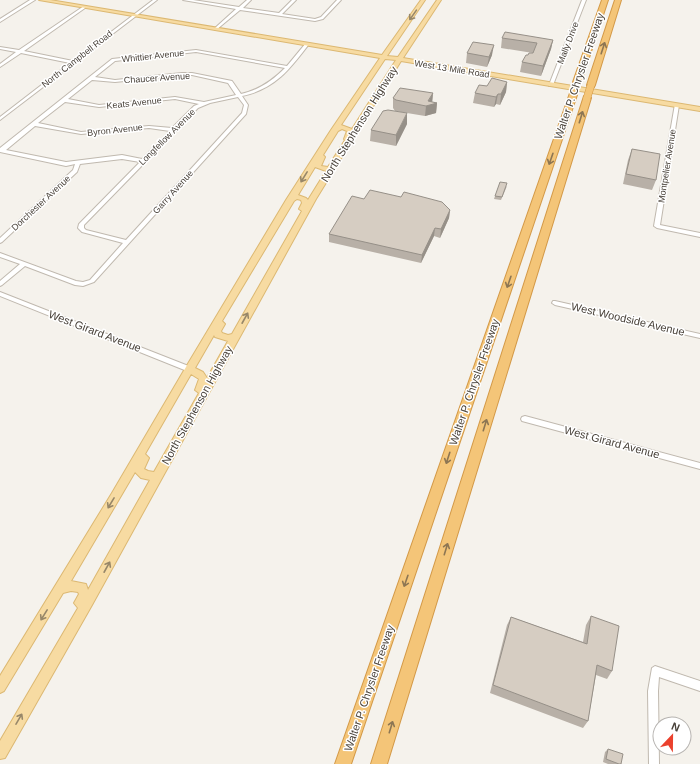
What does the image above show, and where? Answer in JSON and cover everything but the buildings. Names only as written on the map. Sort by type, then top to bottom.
[{"type":"highway","name":"Walter P. Chrysler Freeway","points":[[343,764],[605,0]]},
{"type":"highway","name":"Walter P. Chrysler Freeway","points":[[379,764],[618,0]]},
{"type":"main road","name":"West 13 Mile Road","points":[[41,0],[700,109]]},
{"type":"main road","points":[[418,31],[439,0]]},
{"type":"main road","points":[[406,50],[394,48],[406,30],[405,26],[426,1],[434,4],[419,26],[418,31]]},
{"type":"main road","name":"North Stephenson Highway","points":[[0,687],[60,589],[290,200],[334,130],[405,26]]},
{"type":"main road","name":"North Stephenson Highway","points":[[0,753],[157,477],[289,239],[375,97],[418,31]]},
{"type":"main road","points":[[371,75],[372,79],[360,98],[364,100],[375,97],[378,86],[389,69],[384,66],[376,68]]},
{"type":"main road","points":[[334,130],[342,127],[349,129],[350,132],[346,138],[347,143]]},
{"type":"main road","points":[[319,153],[322,156],[317,165],[318,167],[330,170]]},
{"type":"main road","points":[[289,239],[290,230],[306,203],[304,199],[300,198],[290,200]]},
{"type":"main road","points":[[234,337],[222,337],[218,335],[217,331],[241,290],[243,278]]},
{"type":"main road","points":[[176,443],[178,429],[204,382],[199,374],[189,369]]},
{"type":"main road","points":[[157,477],[145,475],[139,470],[139,467],[171,412],[174,396]]},
{"type":"main road","points":[[30,700],[38,676],[85,595],[82,588],[75,585],[69,585],[60,589]]},
{"type":"street","points":[[0,21],[33,0]]},
{"type":"street","name":"North Campbell Road","points":[[0,118],[155,0]]},
{"type":"street","points":[[185,0],[312,20],[319,20],[340,0]]},
{"type":"street","points":[[216,29],[249,0]]},
{"type":"street","points":[[279,15],[294,0]]},
{"type":"street","name":"Mally Drive","points":[[551,85],[584,0]]},
{"type":"street","points":[[0,66],[84,8]]},
{"type":"street","name":"Longfellow Avenue","points":[[127,242],[84,231],[81,225],[196,107],[204,103],[240,96],[268,86],[307,44]]},
{"type":"street","points":[[0,48],[73,62]]},
{"type":"street","name":"Whittier Avenue","points":[[1,150],[110,62],[116,60],[193,52],[287,67]]},
{"type":"street","name":"Chaucer Avenue","points":[[91,78],[115,81],[188,74],[227,81],[232,84],[240,96]]},
{"type":"street","name":"Garry Avenue","points":[[24,264],[75,283],[86,284],[95,278],[244,113],[246,105],[240,96]]},
{"type":"street","name":"Keats Avenue","points":[[64,100],[99,106],[175,98],[204,103]]},
{"type":"street","name":"Montpelier Avenue","points":[[677,106],[657,226],[700,235]]},
{"type":"street","name":"Byron Avenue","points":[[34,124],[81,133],[149,126],[173,130]]},
{"type":"street","points":[[1,150],[60,163],[78,163],[122,157],[143,161]]},
{"type":"street","name":"Dorchester Avenue","points":[[0,241],[75,170],[78,163]]},
{"type":"street","points":[[0,255],[24,264],[0,284]]},
{"type":"street","name":"West Girard Avenue","points":[[0,294],[189,369]]},
{"type":"street","name":"West Woodside Avenue","points":[[555,302],[700,336]]},
{"type":"street","name":"West Girard Avenue","points":[[525,419],[700,466]]},
{"type":"street","points":[[654,764],[653,691],[655,671],[700,686]]}]
